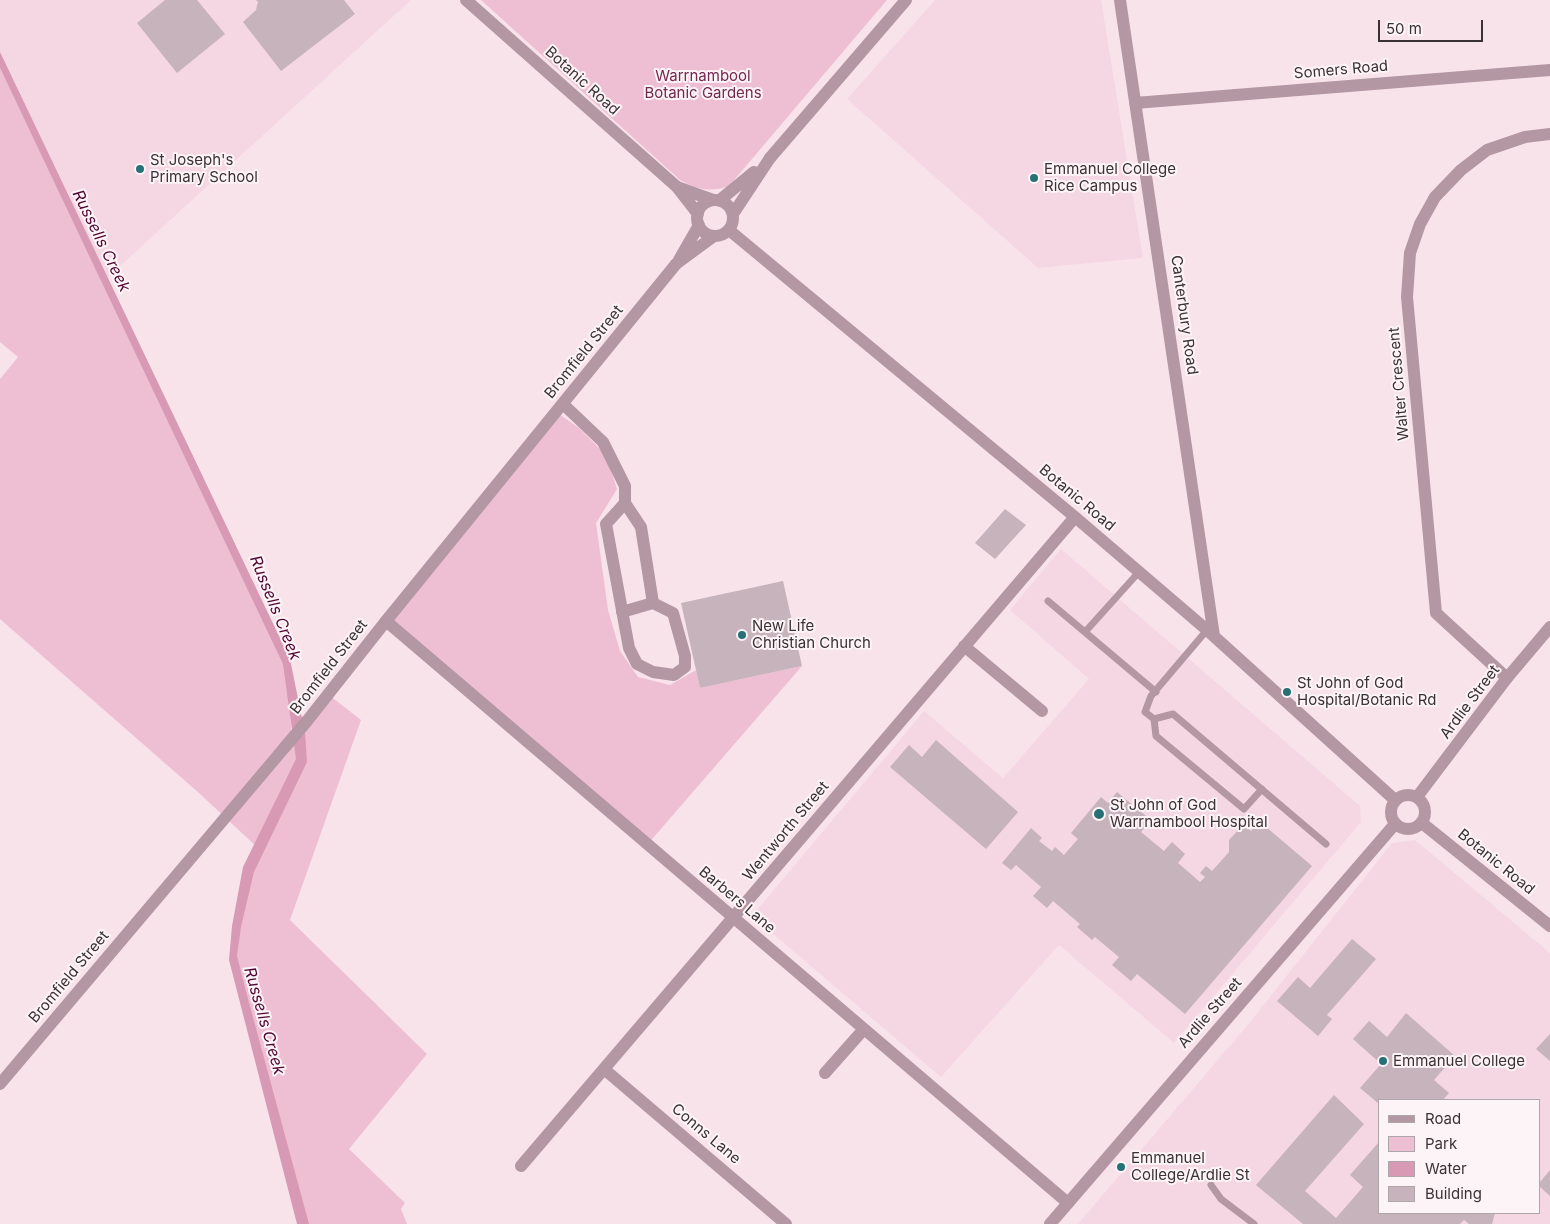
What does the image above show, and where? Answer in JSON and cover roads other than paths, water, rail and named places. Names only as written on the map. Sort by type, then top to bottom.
[{"type":"street","name":"Botanic Road","points":[[466,0],[677,187],[698,219]]},
{"type":"street","points":[[770,158],[734,214],[729,230],[714,236],[702,230],[698,219],[703,204],[716,200],[739,186],[770,158],[906,0]]},
{"type":"street","name":"Canterbury Road","points":[[1120,0],[1211,633]]},
{"type":"street","name":"Somers Road","points":[[1135,103],[1550,70]]},
{"type":"street","name":"Walter Crescent","points":[[1507,678],[1436,613],[1407,296],[1410,253],[1420,224],[1435,197],[1461,170],[1487,150],[1525,137],[1550,134]]},
{"type":"street","name":"Botanic Road","points":[[677,187],[716,200]]},
{"type":"street","points":[[716,200],[729,205],[734,214]]},
{"type":"street","name":"Bromfield Street","points":[[0,1084],[307,721],[676,264],[698,219]]},
{"type":"street","name":"Botanic Road","points":[[729,230],[1211,633],[1395,800]]},
{"type":"street","name":"Bromfield Street","points":[[676,264],[714,236]]},
{"type":"street","points":[[563,404],[603,442],[625,486],[625,503],[640,526],[653,603]]},
{"type":"street","points":[[622,612],[653,603],[673,612],[685,656],[685,667],[674,675],[653,672],[637,664],[629,648],[622,612],[606,524],[625,503]]},
{"type":"street","name":"Wentworth Street","points":[[521,1166],[1074,517]]},
{"type":"street","name":"Barbers Lane","points":[[386,621],[1068,1202]]},
{"type":"street","name":"Ardlie Street","points":[[1417,797],[1507,678],[1550,627]]},
{"type":"street","points":[[964,646],[1042,711]]},
{"type":"street","points":[[1406,795],[1417,797],[1425,806],[1425,818],[1422,823],[1409,830],[1395,824],[1391,814],[1392,804],[1395,800],[1406,795]]},
{"type":"street","name":"Botanic Road","points":[[1422,823],[1550,926]]},
{"type":"street","name":"Ardlie Street","points":[[1050,1224],[1395,824]]},
{"type":"street","points":[[825,1074],[864,1029]]},
{"type":"street","name":"Conns Lane","points":[[604,1069],[786,1224]]},
{"type":"lane","points":[[1085,632],[1139,572]]},
{"type":"lane","points":[[1048,601],[1156,692]]},
{"type":"lane","points":[[1211,633],[1148,700],[1145,712],[1154,719],[1156,736],[1244,809],[1262,789]]},
{"type":"lane","points":[[1154,719],[1173,714],[1326,844]]},
{"type":"lane","points":[[1211,1185],[1221,1199],[1254,1224]]},
{"type":"water","points":[[0,52],[290,659],[305,733],[307,762],[254,872],[241,927],[237,956],[309,1224],[297,1224],[229,960],[232,926],[243,867],[296,759],[283,664],[0,68]]},
{"type":"place","name":"St Joseph's Primary School","points":[[140,169]]},
{"type":"place","name":"Emmanuel College Rice Campus","points":[[1034,178]]},
{"type":"place","name":"New Life Christian Church","points":[[742,635]]},
{"type":"place","name":"St John of God Hospital/Botanic Rd","points":[[1287,692]]},
{"type":"place","name":"St John of God Warrnambool Hospital","points":[[1099,814]]},
{"type":"place","name":"Emmanuel College","points":[[1383,1061]]},
{"type":"place","name":"Emmanuel College/Ardlie St","points":[[1121,1167]]},
{"type":"park label","name":"Warrnambool Botanic Gardens","points":[[703,84]]},
{"type":"water label","name":"Russells Creek","points":[[101,241]]},
{"type":"water label","name":"Russells Creek","points":[[275,608]]},
{"type":"water label","name":"Russells Creek","points":[[264,1021]]}]
